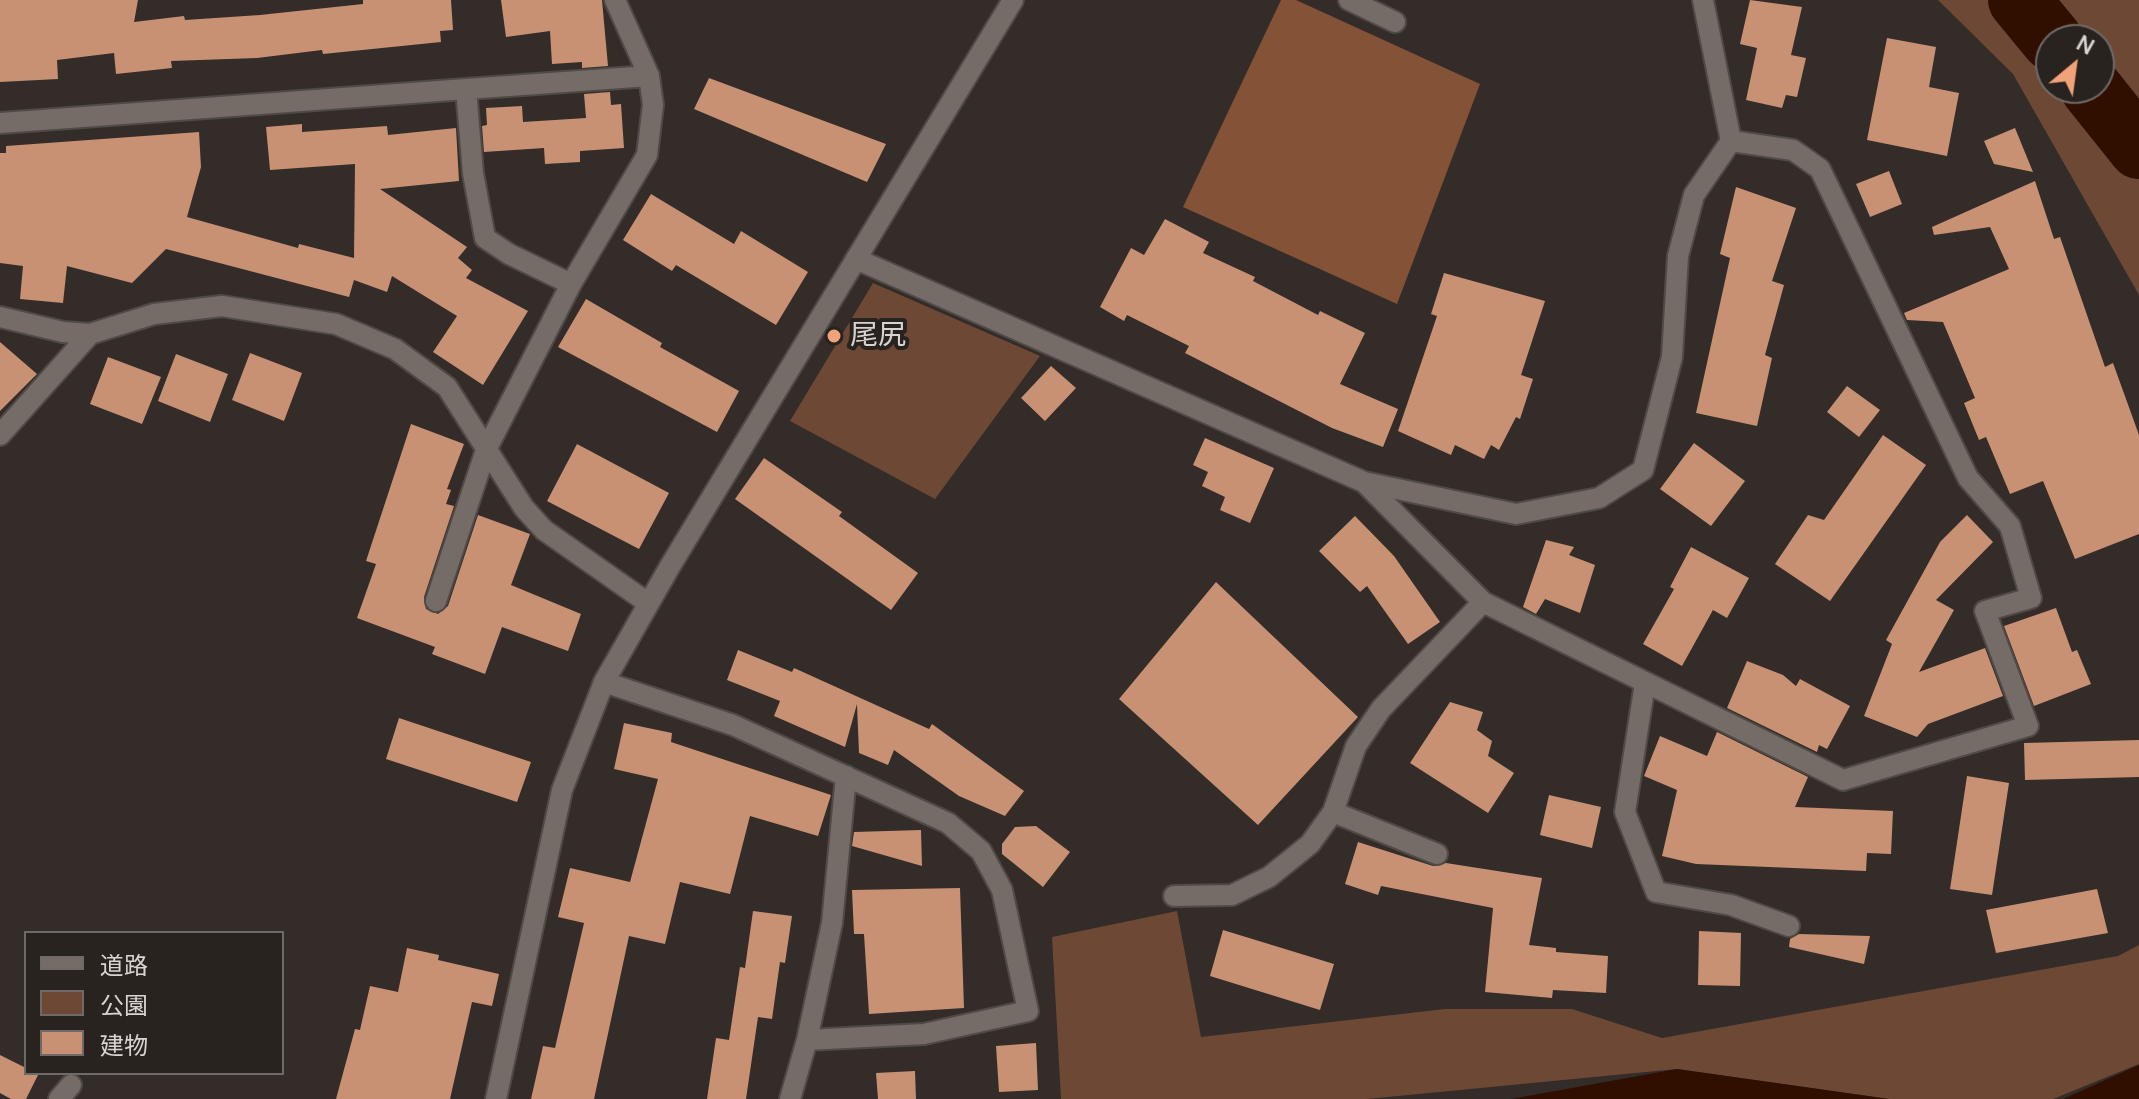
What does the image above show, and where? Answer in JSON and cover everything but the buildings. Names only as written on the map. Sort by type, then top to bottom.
[{"type":"street","points":[[436,601],[486,450],[571,284],[647,155],[653,105],[649,76],[615,0]]},
{"type":"street","points":[[496,1099],[562,790],[604,682],[648,603],[1013,0]]},
{"type":"street","points":[[1349,0],[1395,22]]},
{"type":"street","points":[[856,259],[1364,482],[1516,514],[1599,498],[1643,470],[1672,357],[1678,256],[1694,195],[1731,141],[1703,0]]},
{"type":"street","points":[[0,123],[649,76]]},
{"type":"street","points":[[466,89],[473,173],[485,238],[509,254],[571,284]]},
{"type":"street","points":[[1364,482],[1483,602],[1843,780],[2028,726],[1985,611],[2031,598],[2010,526],[1968,478],[1820,169],[1793,150],[1731,141]]},
{"type":"street","points":[[0,317],[63,332],[90,334],[154,314],[222,306],[336,324],[395,349],[447,387],[524,508],[544,530],[648,603]]},
{"type":"street","points":[[0,435],[90,334]]},
{"type":"street","points":[[1174,896],[1232,895],[1269,877],[1310,844],[1333,812],[1356,746],[1381,709],[1483,602]]},
{"type":"street","points":[[604,682],[733,725],[948,823],[981,851],[1002,890],[1028,1011],[924,1034],[807,1040]]},
{"type":"street","points":[[1645,683],[1625,812],[1656,892],[1731,905],[1789,926]]},
{"type":"street","points":[[790,1099],[807,1040],[832,923],[846,776]]},
{"type":"street","points":[[1333,812],[1437,854]]},
{"type":"green space","points":[[1938,0],[2139,0],[2139,295],[2013,74]]},
{"type":"green space","points":[[873,283],[1040,356],[935,499],[790,421]]},
{"type":"green space","points":[[1177,911],[1201,1037],[1445,1009],[1572,1009],[1662,1038],[2118,956],[2139,945],[2139,1064],[2053,1099],[1889,1099],[1677,1069],[1367,1099],[1061,1099],[1052,937]]},
{"type":"shaded area","points":[[1281,0],[1296,0],[1480,84],[1397,304],[1183,207]]},
{"type":"shaded area","points":[[2139,1065],[2139,1099],[2063,1099]]},
{"type":"shaded area","points":[[1677,1069],[1889,1099],[1511,1099]]},
{"type":"waterway","points":[[2019,0],[2039,24]]},
{"type":"waterway","points":[[2104,104],[2139,148]]},
{"type":"place","name":"尾尻","points":[[834,336]]}]
